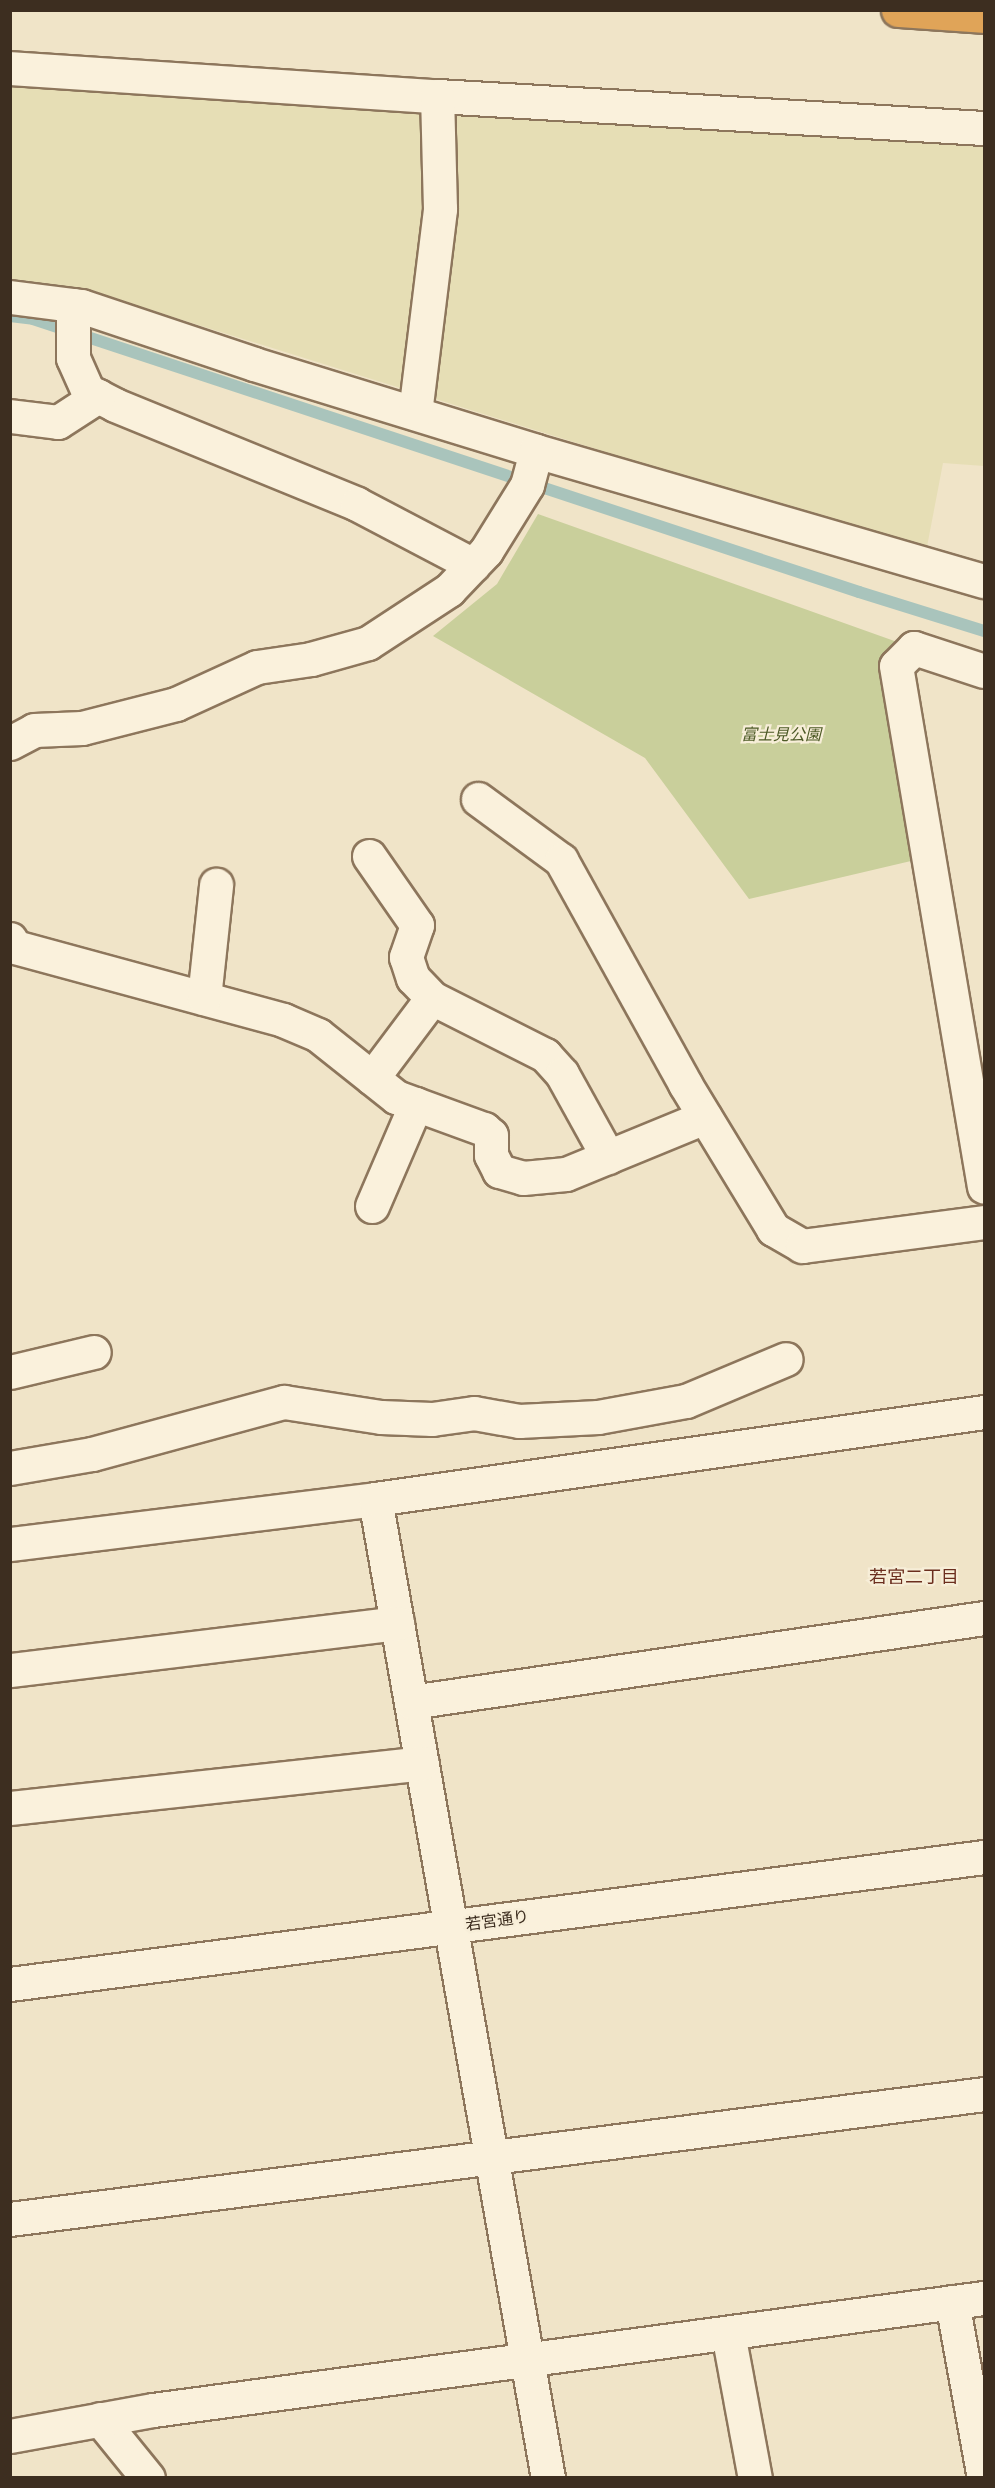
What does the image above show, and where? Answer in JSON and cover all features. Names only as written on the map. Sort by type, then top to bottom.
[{"type":"highway","points":[[898,10],[984,16]]},
{"type":"street","points":[[10,68],[984,128]]},
{"type":"street","points":[[415,413],[440,209],[437,96]]},
{"type":"street","points":[[10,297],[73,305],[536,451],[984,581]]},
{"type":"street","points":[[73,305],[73,358],[88,391],[357,504],[473,565]]},
{"type":"street","points":[[10,416],[58,422],[98,396]]},
{"type":"street","points":[[10,743],[34,730],[82,728],[176,704],[257,667],[311,659],[368,643],[449,590],[486,551],[527,485],[536,451]]},
{"type":"street","points":[[984,671],[914,648],[896,666],[984,1187]]},
{"type":"street","points":[[478,800],[561,860],[705,1117],[773,1229],[802,1246],[984,1222]]},
{"type":"street","points":[[369,856],[417,925],[406,957],[413,978],[432,998],[545,1054],[562,1074],[608,1157]]},
{"type":"street","points":[[204,998],[216,885]]},
{"type":"street","points":[[10,939],[15,947],[283,1020],[318,1035],[396,1097],[484,1129],[491,1135],[491,1155],[499,1171],[523,1178],[566,1174],[705,1117]]},
{"type":"street","points":[[372,1078],[432,998]]},
{"type":"street","points":[[372,1206],[416,1104]]},
{"type":"street","points":[[10,1372],[94,1352]]},
{"type":"street","points":[[10,1467],[92,1454],[285,1402],[381,1417],[432,1419],[474,1413],[519,1421],[598,1417],[686,1401],[786,1359]]},
{"type":"street","points":[[10,1544],[375,1499],[984,1412]]},
{"type":"street","points":[[375,1499],[548,2478]]},
{"type":"street","points":[[411,1702],[984,1618]]},
{"type":"street","points":[[10,1670],[397,1623]]},
{"type":"street","points":[[10,1809],[422,1763]]},
{"type":"street","name":"若宮通り","points":[[10,1984],[984,1857]]},
{"type":"street","points":[[10,2219],[984,2094]]},
{"type":"street","points":[[10,2436],[153,2409],[984,2298]]},
{"type":"street","points":[[952,2302],[984,2478]]},
{"type":"street","points":[[728,2332],[755,2478]]},
{"type":"street","points":[[100,2419],[148,2478]]},
{"type":"shaded area","points":[[10,81],[984,146],[984,466],[943,463],[926,552],[80,288],[11,280]]},
{"type":"green space","name":"富士見公園","points":[[538,514],[914,648],[896,666],[928,857],[749,899],[645,758],[433,636],[497,584]]},
{"type":"waterway","points":[[10,316],[33,319],[859,592],[984,631]]},
{"type":"district","name":"若宮二丁目","points":[[914,1576]]}]
